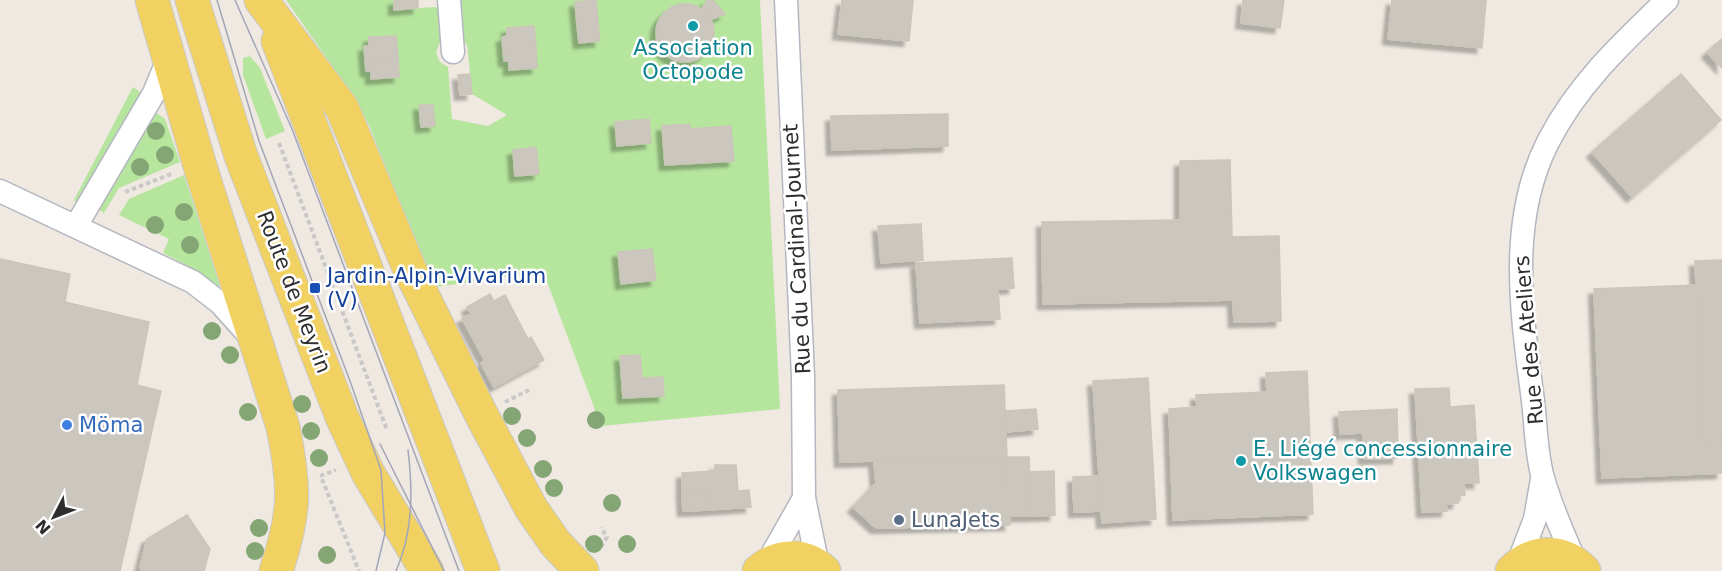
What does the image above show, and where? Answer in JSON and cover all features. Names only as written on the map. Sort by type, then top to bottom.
[{"type":"main road","points":[[152,0],[200,166],[259,346],[289,456],[293,511],[287,555],[276,571]]},
{"type":"main road","name":"Route de Meyrin","points":[[192,0],[241,156],[342,417],[369,473],[427,571]]},
{"type":"main road","points":[[260,0],[288,62],[480,562]]},
{"type":"main road","points":[[260,0],[342,108],[406,261],[481,414],[531,508],[556,544],[582,571]]},
{"type":"main road","points":[[1513,570],[1526,560],[1546,554],[1567,558],[1582,569]]},
{"type":"main road","points":[[762,568],[787,557],[808,561],[821,568]]},
{"type":"street","points":[[449,0],[453,52]]},
{"type":"street","name":"Rue du Cardinal-Journet","points":[[786,0],[803,376],[804,498],[821,568]]},
{"type":"street","name":"Rue des Ateliers","points":[[1582,569],[1542,477],[1524,333],[1521,271],[1524,214],[1546,144],[1578,90],[1609,55],[1667,0]]},
{"type":"street","points":[[76,226],[154,93],[169,57]]},
{"type":"street","points":[[0,191],[193,282],[220,303],[259,346]]},
{"type":"street","name":"Rue des Ateliers","points":[[1513,570],[1535,519],[1542,477]]},
{"type":"street","points":[[762,568],[804,498]]},
{"type":"path","points":[[279,143],[387,430]]},
{"type":"path","points":[[122,194],[184,169]]},
{"type":"path","points":[[496,406],[529,390]]},
{"type":"path","points":[[315,478],[339,468]]},
{"type":"path","points":[[321,475],[359,571]]},
{"type":"path","points":[[602,526],[607,537]]},
{"type":"green space","points":[[286,0],[418,0],[418,8],[436,7],[441,11],[443,34],[436,53],[440,62],[448,67],[452,119],[488,126],[507,115],[472,94],[467,45],[459,38],[456,0],[760,0],[780,409],[601,426],[543,271],[437,287],[413,237],[369,125],[351,93]]},
{"type":"green space","points":[[250,56],[260,68],[285,131],[266,139],[243,75],[243,58]]},
{"type":"green space","points":[[133,87],[144,95],[77,203],[74,200]]},
{"type":"green space","points":[[154,111],[165,119],[180,162],[119,188],[104,213],[97,208]]},
{"type":"green space","points":[[184,175],[219,283],[219,291],[190,267],[163,253],[169,239],[119,215],[129,199]]},
{"type":"building","points":[[394,0],[418,0],[418,8],[394,10]]},
{"type":"building","points":[[596,0],[598,23],[577,25],[575,2]]},
{"type":"building","points":[[707,0],[713,0],[725,14],[710,20],[701,10]]},
{"type":"building","points":[[842,0],[913,0],[909,41],[838,34]]},
{"type":"building","points":[[1243,0],[1284,0],[1280,28],[1241,23]]},
{"type":"building","points":[[1392,0],[1486,0],[1482,48],[1388,39]]},
{"type":"building","points":[[685,4],[696,6],[709,17],[714,33],[712,44],[701,57],[685,62],[674,60],[661,49],[656,33],[658,22],[669,9]]},
{"type":"building","points":[[598,23],[600,41],[579,43],[577,25]]},
{"type":"building","points":[[534,26],[536,47],[503,49],[502,37],[507,36],[507,28]]},
{"type":"building","points":[[396,36],[398,56],[365,59],[364,46],[369,46],[369,37]]},
{"type":"building","points":[[1722,39],[1722,68],[1707,52]]},
{"type":"building","points":[[536,47],[537,68],[509,70],[509,61],[504,61],[503,49]]},
{"type":"building","points":[[398,56],[399,77],[371,79],[371,71],[366,71],[365,59]]},
{"type":"building","points":[[470,74],[472,94],[460,95],[458,75]]},
{"type":"building","points":[[1681,74],[1721,120],[1632,197],[1592,152]]},
{"type":"building","points":[[419,105],[433,105],[435,126],[421,127]]},
{"type":"building","points":[[948,114],[948,146],[832,150],[831,116]]},
{"type":"building","points":[[649,119],[651,143],[617,146],[615,122]]},
{"type":"building","points":[[690,124],[690,129],[731,126],[734,161],[665,165],[662,126]]},
{"type":"building","points":[[536,147],[539,174],[515,176],[513,150]]},
{"type":"building","points":[[1230,160],[1232,237],[1279,236],[1281,321],[1234,322],[1233,300],[1043,304],[1042,222],[1180,220],[1180,161]]},
{"type":"building","points":[[921,224],[923,260],[881,263],[878,226]]},
{"type":"building","points":[[652,249],[656,280],[621,284],[618,252]]},
{"type":"building","points":[[1012,258],[1014,288],[998,289],[1000,319],[920,323],[916,263]]},
{"type":"building","points":[[0,259],[70,274],[65,302],[149,322],[137,385],[161,391],[120,571],[0,571]]},
{"type":"building","points":[[1722,260],[1722,440],[1703,441],[1695,261]]},
{"type":"building","points":[[1696,285],[1703,441],[1722,440],[1722,473],[1602,478],[1594,289]]},
{"type":"building","points":[[490,294],[494,301],[505,295],[528,339],[531,337],[544,360],[494,387],[481,363],[485,361],[462,318],[471,314],[467,307]]},
{"type":"building","points":[[640,355],[642,378],[663,377],[664,396],[623,398],[620,356]]},
{"type":"building","name":"E. Liégé concessionnaire Volkswagen","points":[[1307,371],[1313,514],[1173,520],[1169,409],[1197,407],[1196,395],[1267,392],[1266,373]]},
{"type":"building","points":[[1148,378],[1156,519],[1102,523],[1093,381]]},
{"type":"building","points":[[1004,385],[1007,457],[840,462],[838,390]]},
{"type":"building","points":[[1449,388],[1450,407],[1474,405],[1479,483],[1464,483],[1465,495],[1458,495],[1458,503],[1446,504],[1447,511],[1422,512],[1415,389]]},
{"type":"building","points":[[1036,409],[1038,429],[1006,432],[1005,411]]},
{"type":"building","points":[[1397,409],[1398,458],[1364,459],[1363,433],[1340,434],[1339,412]]},
{"type":"building","points":[[1007,457],[1010,525],[876,528],[853,507],[876,483],[874,461]]},
{"type":"building","points":[[1007,457],[1029,457],[1031,516],[1008,516]]},
{"type":"building","points":[[715,465],[736,465],[738,491],[749,490],[751,507],[708,510],[707,493],[682,494],[682,473],[715,471]]},
{"type":"building","points":[[1054,471],[1055,515],[1031,516],[1029,472]]},
{"type":"building","points":[[1099,476],[1101,511],[1074,512],[1073,477]]},
{"type":"building","points":[[707,493],[708,510],[683,511],[682,494]]},
{"type":"building","points":[[187,515],[210,549],[204,571],[142,571],[140,567],[147,539]]},
{"type":"tram line","points":[[217,0],[259,141],[350,381],[381,470],[385,533],[376,571]]},
{"type":"tram line","points":[[235,0],[292,129],[459,571]]},
{"type":"tram line","points":[[380,444],[444,571]]},
{"type":"tram line","points":[[396,571],[409,527],[411,481],[408,450]]},
{"type":"place","name":"Association Octopode","points":[[693,26]]},
{"type":"place","name":"Jardin-Alpin-Vivarium (V)","points":[[315,288]]},
{"type":"place","name":"Möma","points":[[67,425]]},
{"type":"place","name":"E. Liégé concessionnaire Volkswagen","points":[[1241,461]]},
{"type":"place","name":"LunaJets","points":[[899,520]]}]
